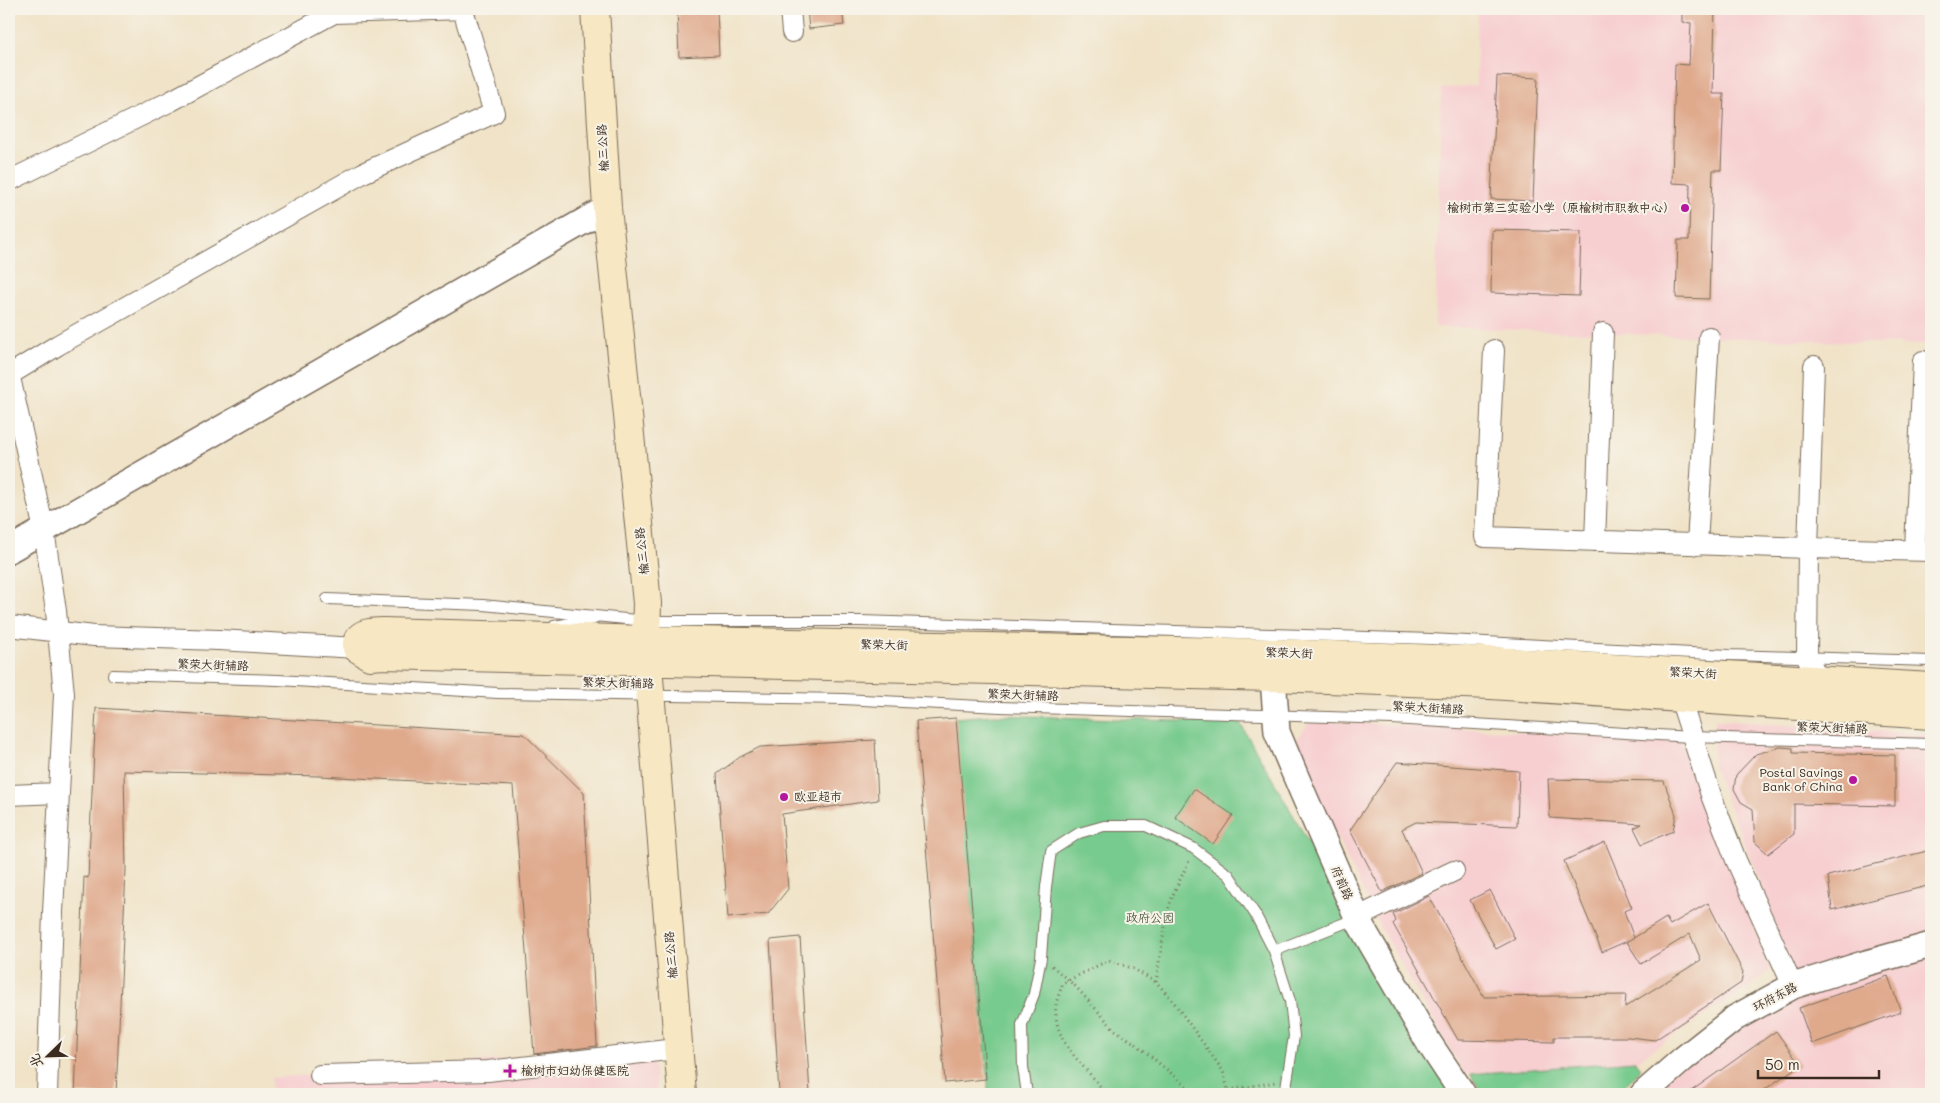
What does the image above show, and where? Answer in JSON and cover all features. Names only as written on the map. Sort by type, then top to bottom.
[{"type":"main road","name":"榆三公路","points":[[582,9],[601,211],[634,637],[642,696],[682,1094]]},
{"type":"main road","name":"榆三公路","points":[[596,9],[601,211]]},
{"type":"main road","points":[[368,632],[634,637],[370,656],[357,648],[356,643],[360,636],[368,632]]},
{"type":"main road","name":"繁荣大街","points":[[634,637],[1274,665],[1491,685],[1931,715]]},
{"type":"main road","name":"繁荣大街","points":[[1274,665],[1492,661],[1931,687]]},
{"type":"main road","name":"榆三公路","points":[[642,696],[671,1094]]},
{"type":"street","points":[[9,181],[171,101],[334,13],[359,10],[464,9],[494,113],[362,173],[9,374],[44,530],[58,632],[64,694],[53,912],[47,1094]]},
{"type":"street","points":[[790,9],[792,32]]},
{"type":"street","points":[[9,550],[601,211]]},
{"type":"street","points":[[1595,541],[1603,333]]},
{"type":"street","points":[[1697,545],[1709,337]]},
{"type":"street","points":[[1494,350],[1485,537],[1923,551],[1923,361]]},
{"type":"street","points":[[1814,366],[1808,548],[1807,657],[1820,681]]},
{"type":"street","points":[[9,626],[94,636],[219,640],[357,648]]},
{"type":"street","name":"府前路","points":[[1274,665],[1277,732],[1358,917],[1429,1043],[1463,1094]]},
{"type":"street","points":[[1680,698],[1712,798],[1736,860],[1793,986]]},
{"type":"street","points":[[9,795],[59,793]]},
{"type":"street","points":[[1358,917],[1454,872]]},
{"type":"street","name":"环府东路","points":[[1643,1094],[1656,1081],[1735,1018],[1793,986],[1931,945]]},
{"type":"street","points":[[320,1076],[488,1071],[667,1050]]},
{"type":"lane","points":[[327,599],[483,605],[634,637],[871,622],[1431,639],[1729,655],[1931,661]]},
{"type":"lane","name":"繁荣大街辅路","points":[[113,675],[278,680],[498,693],[843,699],[1000,707],[1402,719],[1691,737],[1931,744]]},
{"type":"lane","points":[[1027,1094],[1023,1067],[1022,1025],[1034,994],[1041,958],[1046,887],[1051,851],[1079,833],[1104,826],[1146,826],[1193,848],[1229,875],[1255,914],[1274,951],[1290,1000],[1294,1036],[1289,1081],[1285,1094]]},
{"type":"lane","points":[[1274,951],[1358,917]]},
{"type":"path","points":[[1156,982],[1167,913],[1193,848]]},
{"type":"path","points":[[1041,958],[1069,980],[1115,1030],[1136,1044],[1190,1089],[1186,1094]]},
{"type":"path","points":[[1106,1094],[1077,1061],[1058,1030],[1056,1004],[1063,982],[1109,960],[1134,969],[1156,982],[1174,1001],[1223,1071],[1229,1092],[1289,1081]]},
{"type":"shaded area","name":"榆树市第三实验小学（原榆树市职教中心）","points":[[1478,9],[1931,9],[1931,345],[1435,327],[1441,89],[1476,85]]},
{"type":"shaded area","points":[[1311,720],[1681,741],[1711,822],[1771,970],[1752,985],[1635,1061],[1464,1074],[1380,927],[1293,745]]},
{"type":"shaded area","points":[[1715,720],[1931,735],[1931,1094],[1644,1094],[1793,985],[1765,894],[1713,767]]},
{"type":"shaded area","name":"榆树市妇幼保健医院","points":[[652,1048],[657,1094],[272,1094],[271,1078]]},
{"type":"green space","name":"政府公园","points":[[995,715],[1240,723],[1454,1094],[988,1094],[988,1076],[953,718]]},
{"type":"green space","points":[[1635,1061],[1641,1068],[1616,1094],[1483,1094],[1470,1074]]},
{"type":"building","points":[[677,9],[717,9],[719,55],[679,57]]},
{"type":"building","points":[[807,9],[842,9],[844,25],[809,29]]},
{"type":"building","points":[[1682,9],[1715,9],[1713,94],[1724,94],[1721,170],[1713,170],[1709,299],[1676,298],[1678,240],[1689,240],[1690,184],[1672,183],[1675,64],[1689,65],[1691,23],[1682,22]]},
{"type":"building","points":[[1497,76],[1538,78],[1533,201],[1491,199]]},
{"type":"building","points":[[1492,230],[1581,232],[1579,296],[1491,293]]},
{"type":"building","points":[[96,708],[524,734],[584,793],[597,1046],[534,1054],[513,786],[319,776],[124,771],[126,869],[116,1094],[75,1094],[84,877],[88,878]]},
{"type":"building","points":[[956,718],[986,1079],[945,1083],[916,721]]},
{"type":"building","points":[[875,740],[878,800],[782,814],[788,889],[768,914],[728,918],[717,774],[740,757],[760,747]]},
{"type":"building","points":[[1780,747],[1793,748],[1793,753],[1895,755],[1895,806],[1794,804],[1794,834],[1768,854],[1755,842],[1753,809],[1741,802],[1734,789],[1736,775],[1756,754]]},
{"type":"building","points":[[1397,762],[1519,771],[1517,826],[1416,822],[1402,829],[1422,873],[1382,892],[1350,830]]},
{"type":"building","points":[[1548,779],[1664,781],[1676,815],[1673,831],[1642,844],[1634,828],[1642,824],[1550,818]]},
{"type":"building","points":[[1194,789],[1233,815],[1213,844],[1175,817]]},
{"type":"building","points":[[1605,842],[1632,908],[1624,911],[1634,938],[1602,952],[1564,861]]},
{"type":"building","points":[[1931,850],[1931,885],[1832,910],[1828,876]]},
{"type":"building","points":[[1490,890],[1515,939],[1496,949],[1470,900]]},
{"type":"building","points":[[1429,896],[1484,997],[1626,995],[1625,1007],[1701,960],[1690,934],[1641,964],[1627,942],[1666,918],[1670,925],[1708,903],[1743,972],[1741,983],[1655,1040],[1629,1037],[1554,1037],[1554,1042],[1458,1040],[1393,924],[1396,921],[1393,914]]},
{"type":"building","points":[[800,937],[810,1094],[779,1094],[770,940]]},
{"type":"building","points":[[1888,976],[1901,1012],[1812,1044],[1799,1008]]},
{"type":"building","points":[[1776,1031],[1800,1065],[1758,1094],[1687,1094]]},
{"type":"place","name":"榆树市第三实验小学（原榆树市职教中心）","points":[[1685,208]]},
{"type":"place","name":"Postal Savings Bank of China","points":[[1853,780]]},
{"type":"place","name":"欧亚超市","points":[[784,797]]},
{"type":"place","name":"榆树市妇幼保健医院","points":[[510,1071]]}]
